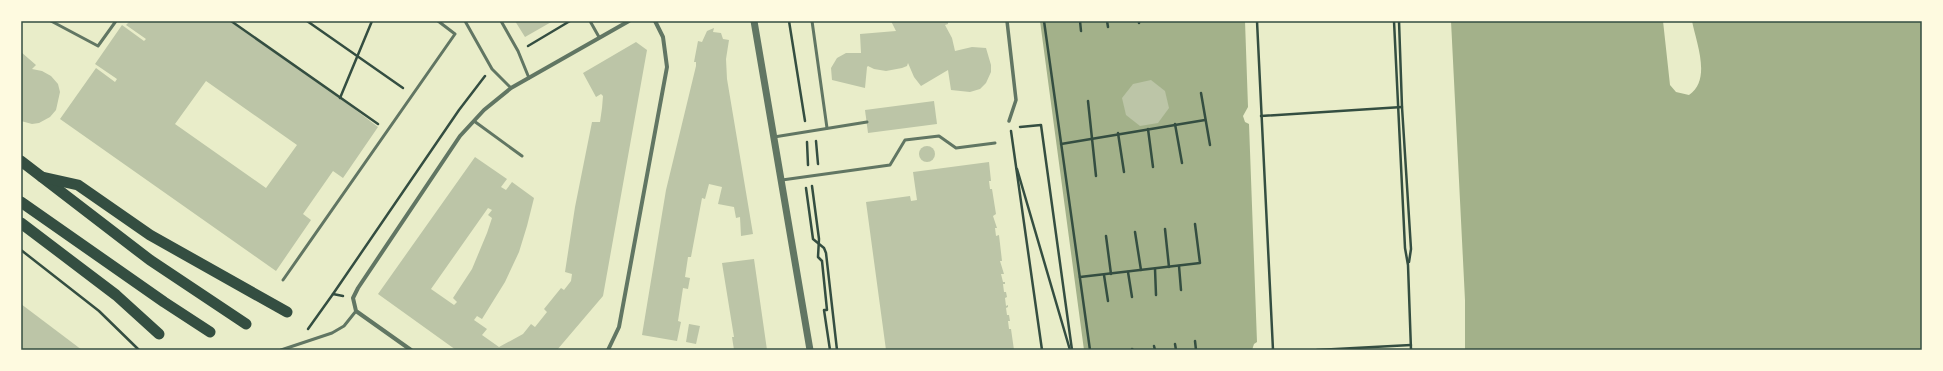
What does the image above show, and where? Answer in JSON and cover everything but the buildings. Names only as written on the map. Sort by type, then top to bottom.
[{"type":"highway","points":[[21,161],[150,260],[246,324]]},
{"type":"highway","points":[[42,177],[78,185],[150,235],[287,312]]},
{"type":"highway","points":[[21,202],[164,302],[210,332]]},
{"type":"highway","points":[[21,223],[116,295],[159,334]]},
{"type":"street","points":[[411,350],[356,311],[353,298],[358,288],[460,136],[484,110],[511,88],[629,21]]},
{"type":"street","points":[[608,350],[619,327],[667,68],[663,37],[655,21]]},
{"type":"street","points":[[754,21],[810,350]]},
{"type":"street","points":[[1007,21],[1016,100],[1009,121]]},
{"type":"lane","points":[[51,21],[98,46],[116,21]]},
{"type":"lane","points":[[283,280],[456,34],[438,21]]},
{"type":"lane","points":[[465,21],[492,69],[511,88]]},
{"type":"lane","points":[[501,21],[518,51],[529,78]]},
{"type":"lane","points":[[590,21],[599,37]]},
{"type":"lane","points":[[812,21],[827,128]]},
{"type":"lane","points":[[474,121],[522,156]]},
{"type":"lane","points":[[774,137],[867,122]]},
{"type":"lane","points":[[782,180],[890,165],[905,140],[939,136],[956,148],[995,143]]},
{"type":"lane","points":[[281,350],[332,333],[344,326],[356,311]]},
{"type":"path","points":[[230,21],[387,131]]},
{"type":"path","points":[[307,21],[413,94]]},
{"type":"path","points":[[340,98],[372,21]]},
{"type":"path","points":[[789,21],[805,117]]},
{"type":"path","points":[[1044,21],[1090,350]]},
{"type":"path","points":[[1080,21],[1081,31]]},
{"type":"path","points":[[1107,21],[1108,27]]},
{"type":"path","points":[[1257,21],[1272,350]]},
{"type":"path","points":[[1394,21],[1405,248],[1408,265],[1411,350]]},
{"type":"path","points":[[1399,21],[1402,107],[1411,249],[1408,265]]},
{"type":"path","points":[[1201,94],[1210,145]]},
{"type":"path","points":[[1088,101],[1096,176]]},
{"type":"path","points":[[1261,116],[1402,107]]},
{"type":"path","points":[[1061,144],[1118,133],[1205,120]]},
{"type":"path","points":[[1009,121],[1042,350]]},
{"type":"path","points":[[1020,128],[1041,124],[1071,350]]},
{"type":"path","points":[[1175,124],[1182,163]]},
{"type":"path","points":[[1148,129],[1153,167]]},
{"type":"path","points":[[1118,133],[1124,172]]},
{"type":"path","points":[[808,147],[808,167]]},
{"type":"path","points":[[1014,159],[1071,350]]},
{"type":"path","points":[[806,191],[813,239],[824,248],[826,253],[837,350]]},
{"type":"path","points":[[1080,278],[1200,263],[1195,224]]},
{"type":"path","points":[[1165,229],[1170,267]]},
{"type":"path","points":[[1135,232],[1141,270]]},
{"type":"path","points":[[1106,236],[1111,274]]},
{"type":"path","points":[[21,250],[99,311],[139,350]]},
{"type":"path","points":[[1179,266],[1181,290]]},
{"type":"path","points":[[1155,269],[1156,295]]},
{"type":"path","points":[[1128,272],[1132,297]]},
{"type":"path","points":[[1104,275],[1108,301]]},
{"type":"path","points":[[301,343],[312,322],[333,294],[353,298]]},
{"type":"path","points":[[1195,341],[1196,350]]},
{"type":"path","points":[[1175,344],[1176,350]]},
{"type":"path","points":[[1318,350],[1411,345]]},
{"type":"path","points":[[1154,346],[1155,350]]},
{"type":"shaded area","points":[[1040,21],[1245,21],[1248,107],[1243,116],[1245,122],[1249,124],[1257,342],[1254,344],[1252,350],[1084,350]]},
{"type":"shaded area","points":[[1451,21],[1663,21],[1670,85],[1676,92],[1689,95],[1696,88],[1700,80],[1701,71],[1701,60],[1692,21],[1922,21],[1922,350],[1465,350],[1465,300]]}]
